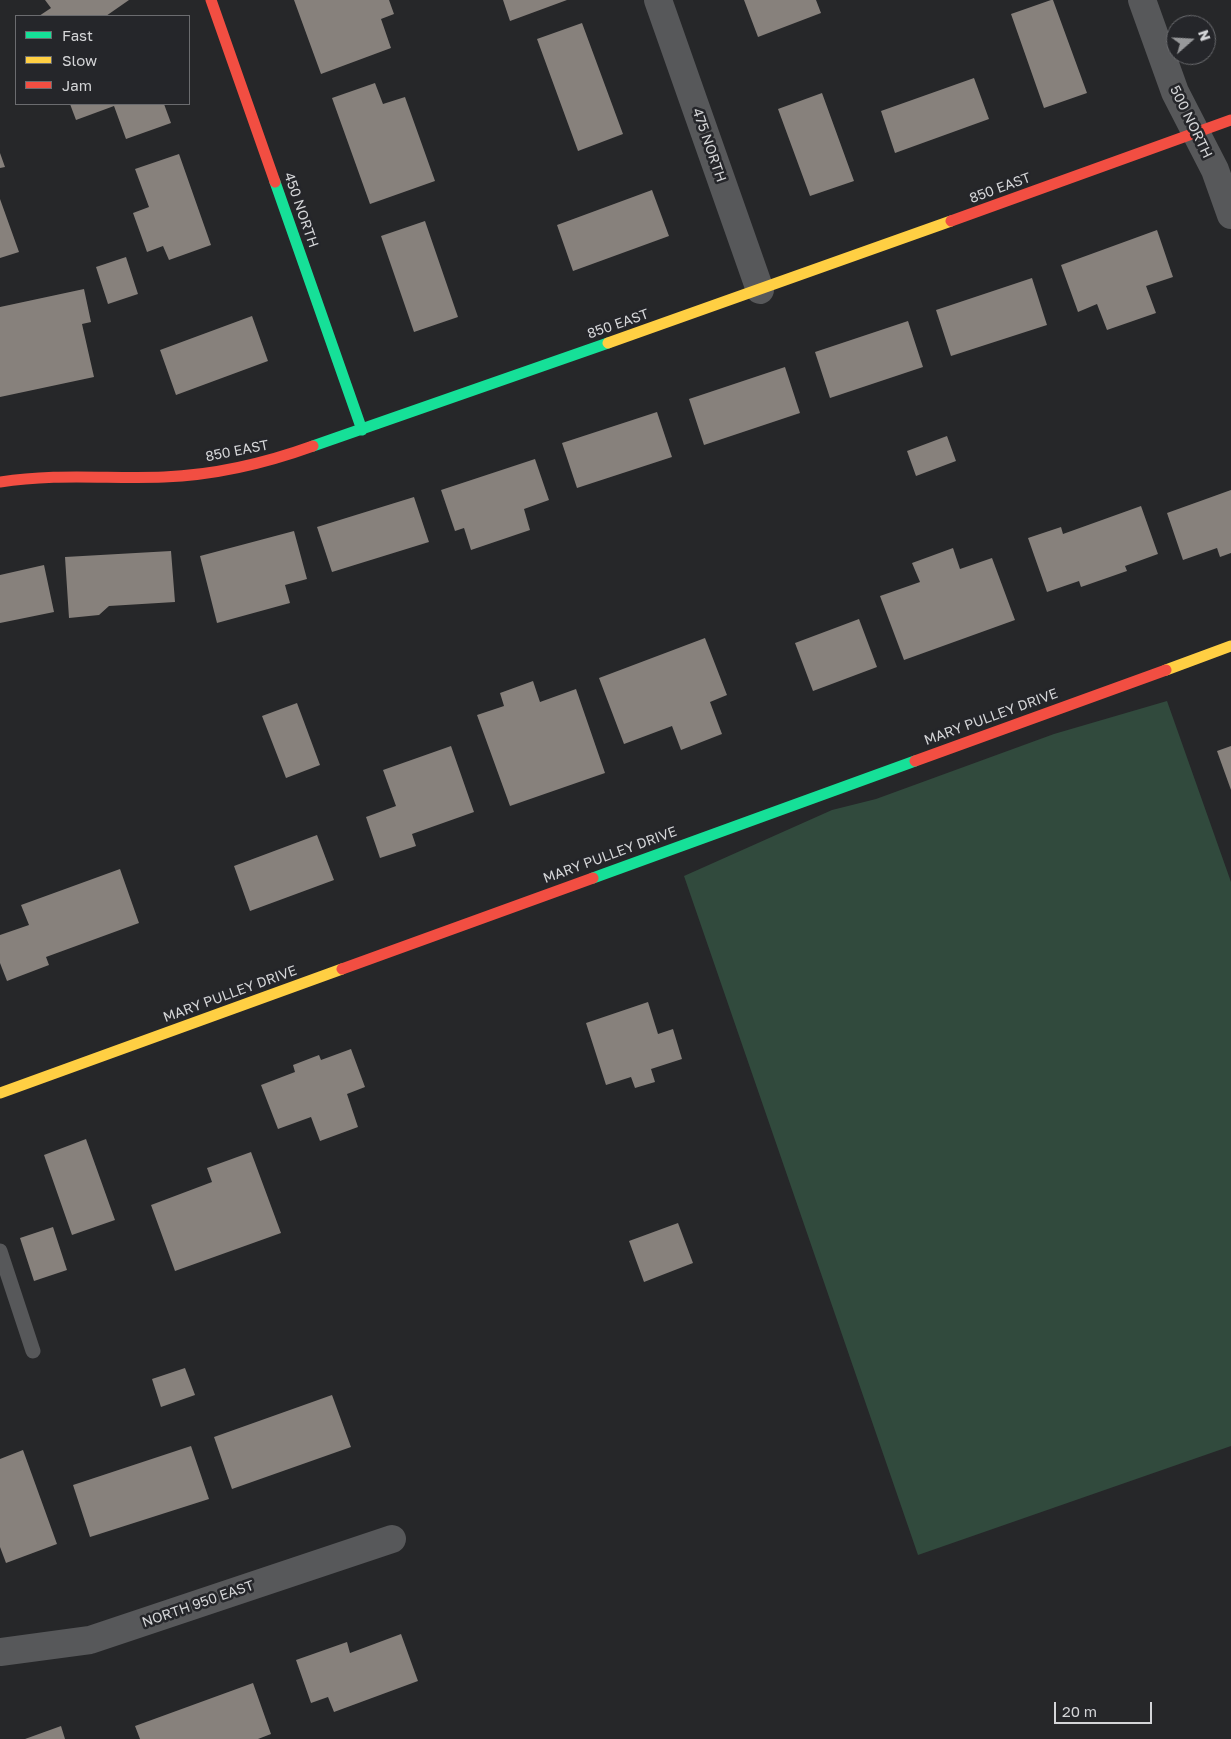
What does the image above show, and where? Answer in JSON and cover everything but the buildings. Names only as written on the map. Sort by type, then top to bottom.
[{"type":"street","name":"450 NORTH","points":[[211,0],[362,430]]},
{"type":"street","name":"475 NORTH","points":[[658,0],[760,290]]},
{"type":"street","name":"500 NORTH","points":[[1142,0],[1175,92],[1215,170],[1231,215]]},
{"type":"street","name":"850 EAST","points":[[0,482],[48,477],[164,477],[238,468],[277,459],[760,290],[1231,120]]},
{"type":"street","name":"MARY PULLEY DRIVE","points":[[0,1093],[1231,646]]},
{"type":"street","name":"NORTH 950 EAST","points":[[0,1652],[90,1640],[392,1539]]},
{"type":"lane","points":[[0,1251],[34,1351]]},
{"type":"green space","points":[[1167,701],[1231,882],[1231,1446],[918,1555],[684,876],[832,810],[876,799],[1054,734]]},
{"type":"traffic: fast","points":[[275,182],[362,430]]},
{"type":"traffic: fast","points":[[313,446],[608,343]]},
{"type":"traffic: fast","points":[[593,878],[915,761]]},
{"type":"traffic: slow","points":[[608,343],[951,221]]},
{"type":"traffic: slow","points":[[1166,670],[1231,646]]},
{"type":"traffic: slow","points":[[0,1093],[342,969]]},
{"type":"traffic: jam","points":[[211,0],[275,182]]},
{"type":"traffic: jam","points":[[951,221],[1231,120]]},
{"type":"traffic: jam","points":[[0,482],[62,477],[164,477],[202,474],[259,463],[313,446]]},
{"type":"traffic: jam","points":[[915,761],[1166,670]]},
{"type":"traffic: jam","points":[[342,969],[593,878]]}]
